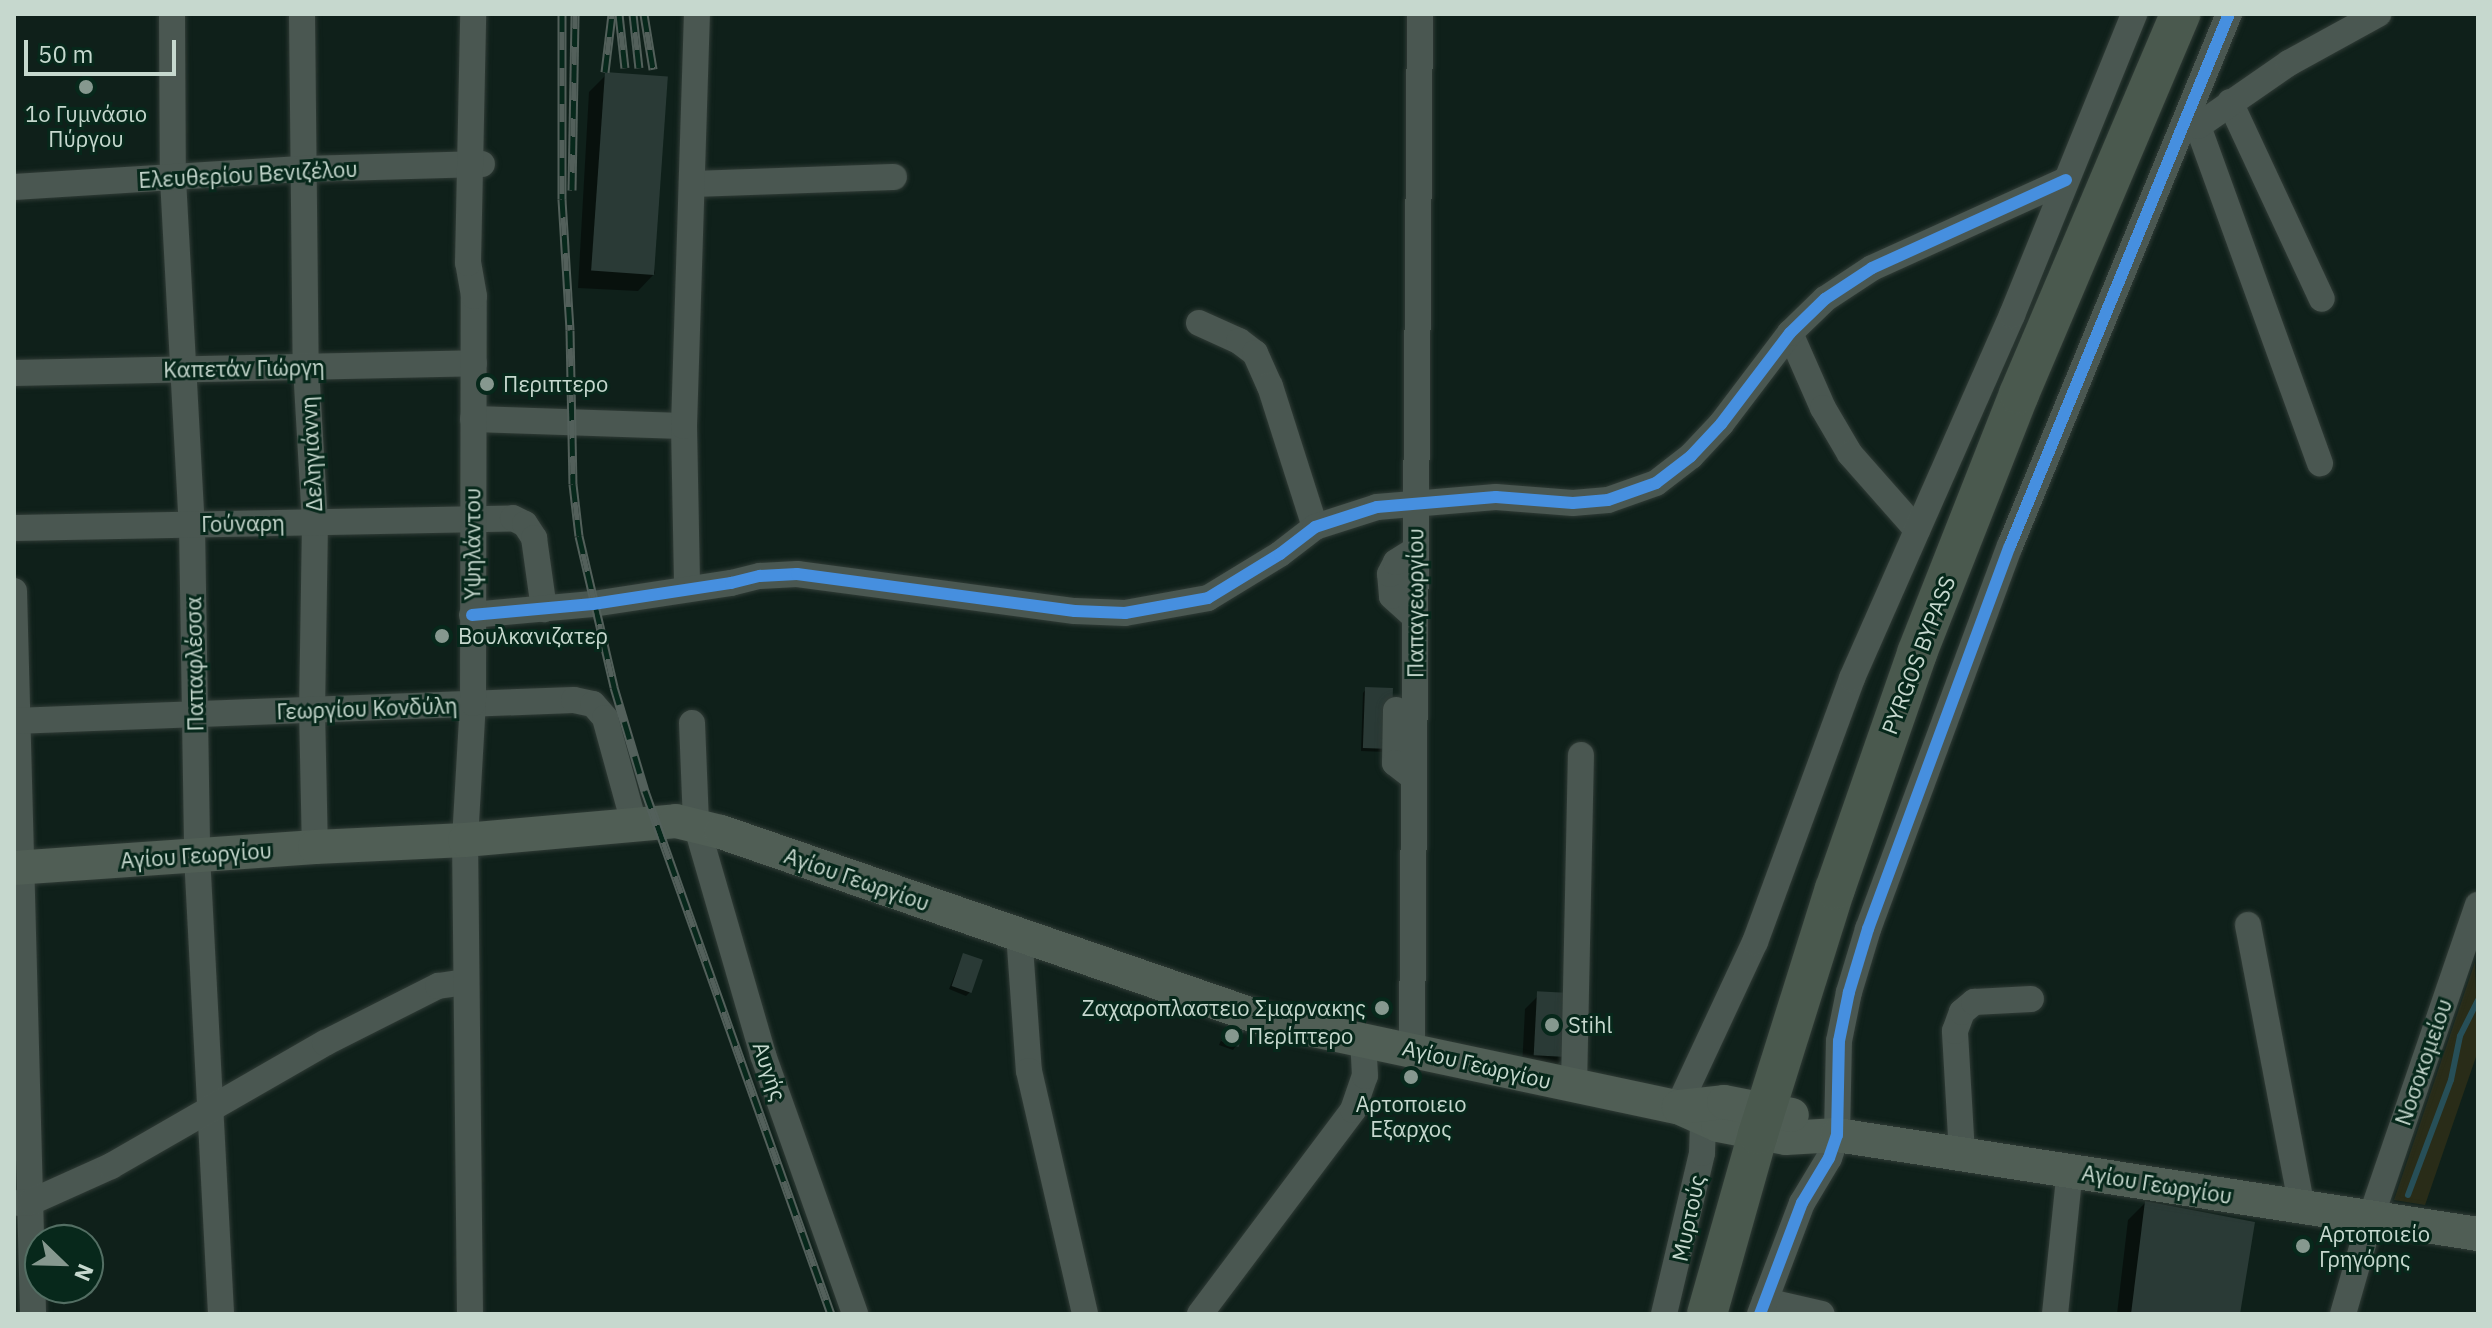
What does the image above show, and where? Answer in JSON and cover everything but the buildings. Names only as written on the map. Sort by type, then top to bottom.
[{"type":"highway","name":"PYRGOS BYPASS","points":[[1707,1314],[1762,1121],[1835,889],[1917,653],[2019,394],[2180,14]]},
{"type":"main road","name":"Αγίου Γεωργίου","points":[[19,868],[315,847],[465,840],[634,823],[696,824],[1267,1020],[1412,1048],[1691,1114],[1724,1102],[1762,1121],[1803,1119],[1837,1135],[2370,1220],[2478,1234]]},
{"type":"street","name":"Παπαφλέσσα","points":[[172,14],[173,179],[192,525],[197,855],[221,1314]]},
{"type":"street","name":"Δεληγιάννη","points":[[302,14],[306,367],[315,522],[312,709],[315,847]]},
{"type":"street","name":"Υψηλάντου","points":[[470,1314],[465,840],[473,703],[471,518],[474,296],[480,265],[473,14]]},
{"type":"street","name":"Υψηλάντου","points":[[476,164],[485,14]]},
{"type":"street","points":[[687,589],[684,426],[697,14]]},
{"type":"street","name":"Παπαγεωργίου","points":[[1412,1048],[1420,14]]},
{"type":"street","points":[[1691,1114],[1852,678],[2012,315],[2134,14]]},
{"type":"street","points":[[1822,1314],[1762,1307],[1802,1203],[1829,1158],[1837,1135],[1839,1041],[1849,992],[1868,929],[2010,546],[2195,117],[2229,14]]},
{"type":"street","points":[[2195,117],[2230,102],[2289,63],[2378,14]]},
{"type":"street","points":[[2230,102],[2322,299]]},
{"type":"street","points":[[2195,117],[2320,463]]},
{"type":"street","name":"Ελευθερίου Βενιζέλου","points":[[14,187],[304,169],[476,164]]},
{"type":"street","points":[[692,184],[894,177]]},
{"type":"street","points":[[472,615],[544,609],[760,576],[797,574],[1075,611],[1125,613],[1208,598],[1280,554],[1315,527],[1377,507],[1496,497],[1573,503],[1608,500],[1656,483],[1691,456],[1721,424],[1790,333],[1825,299],[1872,268],[2066,180]]},
{"type":"street","points":[[1199,323],[1239,341],[1255,353],[1270,386],[1315,527]]},
{"type":"street","points":[[1790,333],[1823,408],[1850,454],[1917,530]]},
{"type":"street","name":"Καπετάν Γιώργη","points":[[14,373],[474,363]]},
{"type":"street","points":[[473,419],[684,426]]},
{"type":"street","name":"Γούναρη","points":[[14,528],[513,518],[525,524],[534,538],[544,609]]},
{"type":"street","points":[[14,591],[22,1203],[33,1314]]},
{"type":"street","name":"Γεωργίου Κονδύλη","points":[[16,721],[574,700],[593,704],[605,718],[634,823]]},
{"type":"street","name":"Αυγής","points":[[692,723],[696,824],[763,1055],[855,1314]]},
{"type":"street","points":[[1574,1086],[1581,755]]},
{"type":"street","name":"Νοσοκομείου","points":[[2343,1314],[2370,1220],[2470,948],[2478,905]]},
{"type":"street","points":[[2248,925],[2302,1209]]},
{"type":"street","points":[[1019,933],[1029,1071],[1085,1314]]},
{"type":"street","points":[[22,1203],[111,1166],[325,1043],[438,986],[465,982]]},
{"type":"street","points":[[1962,1154],[1955,1031],[1962,1012],[1974,1002],[2031,999]]},
{"type":"street","points":[[1200,1314],[1353,1110],[1365,1076],[1363,1039]]},
{"type":"street","name":"Μυρτούς","points":[[1664,1314],[1702,1153],[1691,1114]]},
{"type":"street","points":[[2055,1314],[2070,1170]]},
{"type":"green space","points":[[2475,962],[2478,1051],[2425,1205],[2394,1200]]},
{"type":"waterway","points":[[2408,1195],[2451,1080],[2460,1036],[2478,1000]]},
{"type":"railway","points":[[562,14],[562,199],[570,330],[573,484],[579,536],[614,687],[645,791],[831,1314]]},
{"type":"railway","points":[[572,190],[575,14]]},
{"type":"railway","points":[[605,72],[612,14]]},
{"type":"railway","points":[[619,14],[625,68]]},
{"type":"railway","points":[[633,14],[639,68]]},
{"type":"railway","points":[[644,14],[653,69]]},
{"type":"cycle path","points":[[1760,1314],[1802,1203],[1829,1158],[1837,1135],[1839,1041],[1849,992],[1868,929],[2010,546],[2229,14]]},
{"type":"cycle path","points":[[472,615],[593,604],[760,576],[797,574],[1075,611],[1125,613],[1208,598],[1280,554],[1315,527],[1377,507],[1496,497],[1573,503],[1608,500],[1656,483],[1691,456],[1721,424],[1790,333],[1825,299],[1872,268],[2066,180]]},
{"type":"place","name":"1ο Γυμνάσιο Πύργου","points":[[86,87]]},
{"type":"place","name":"Περιπτερο","points":[[487,384]]},
{"type":"place","name":"Βουλκανιζατερ","points":[[442,636]]},
{"type":"place","name":"Ζαχαροπλαστειο Σμαρνακης","points":[[1382,1008]]},
{"type":"place","name":"Stihl","points":[[1552,1025]]},
{"type":"place","name":"Περίπτερο","points":[[1232,1036]]},
{"type":"place","name":"Αρτοποιειο Εξαρχος","points":[[1411,1077]]},
{"type":"place","name":"Αρτοποιείο Γρηγόρης","points":[[2303,1246]]}]
